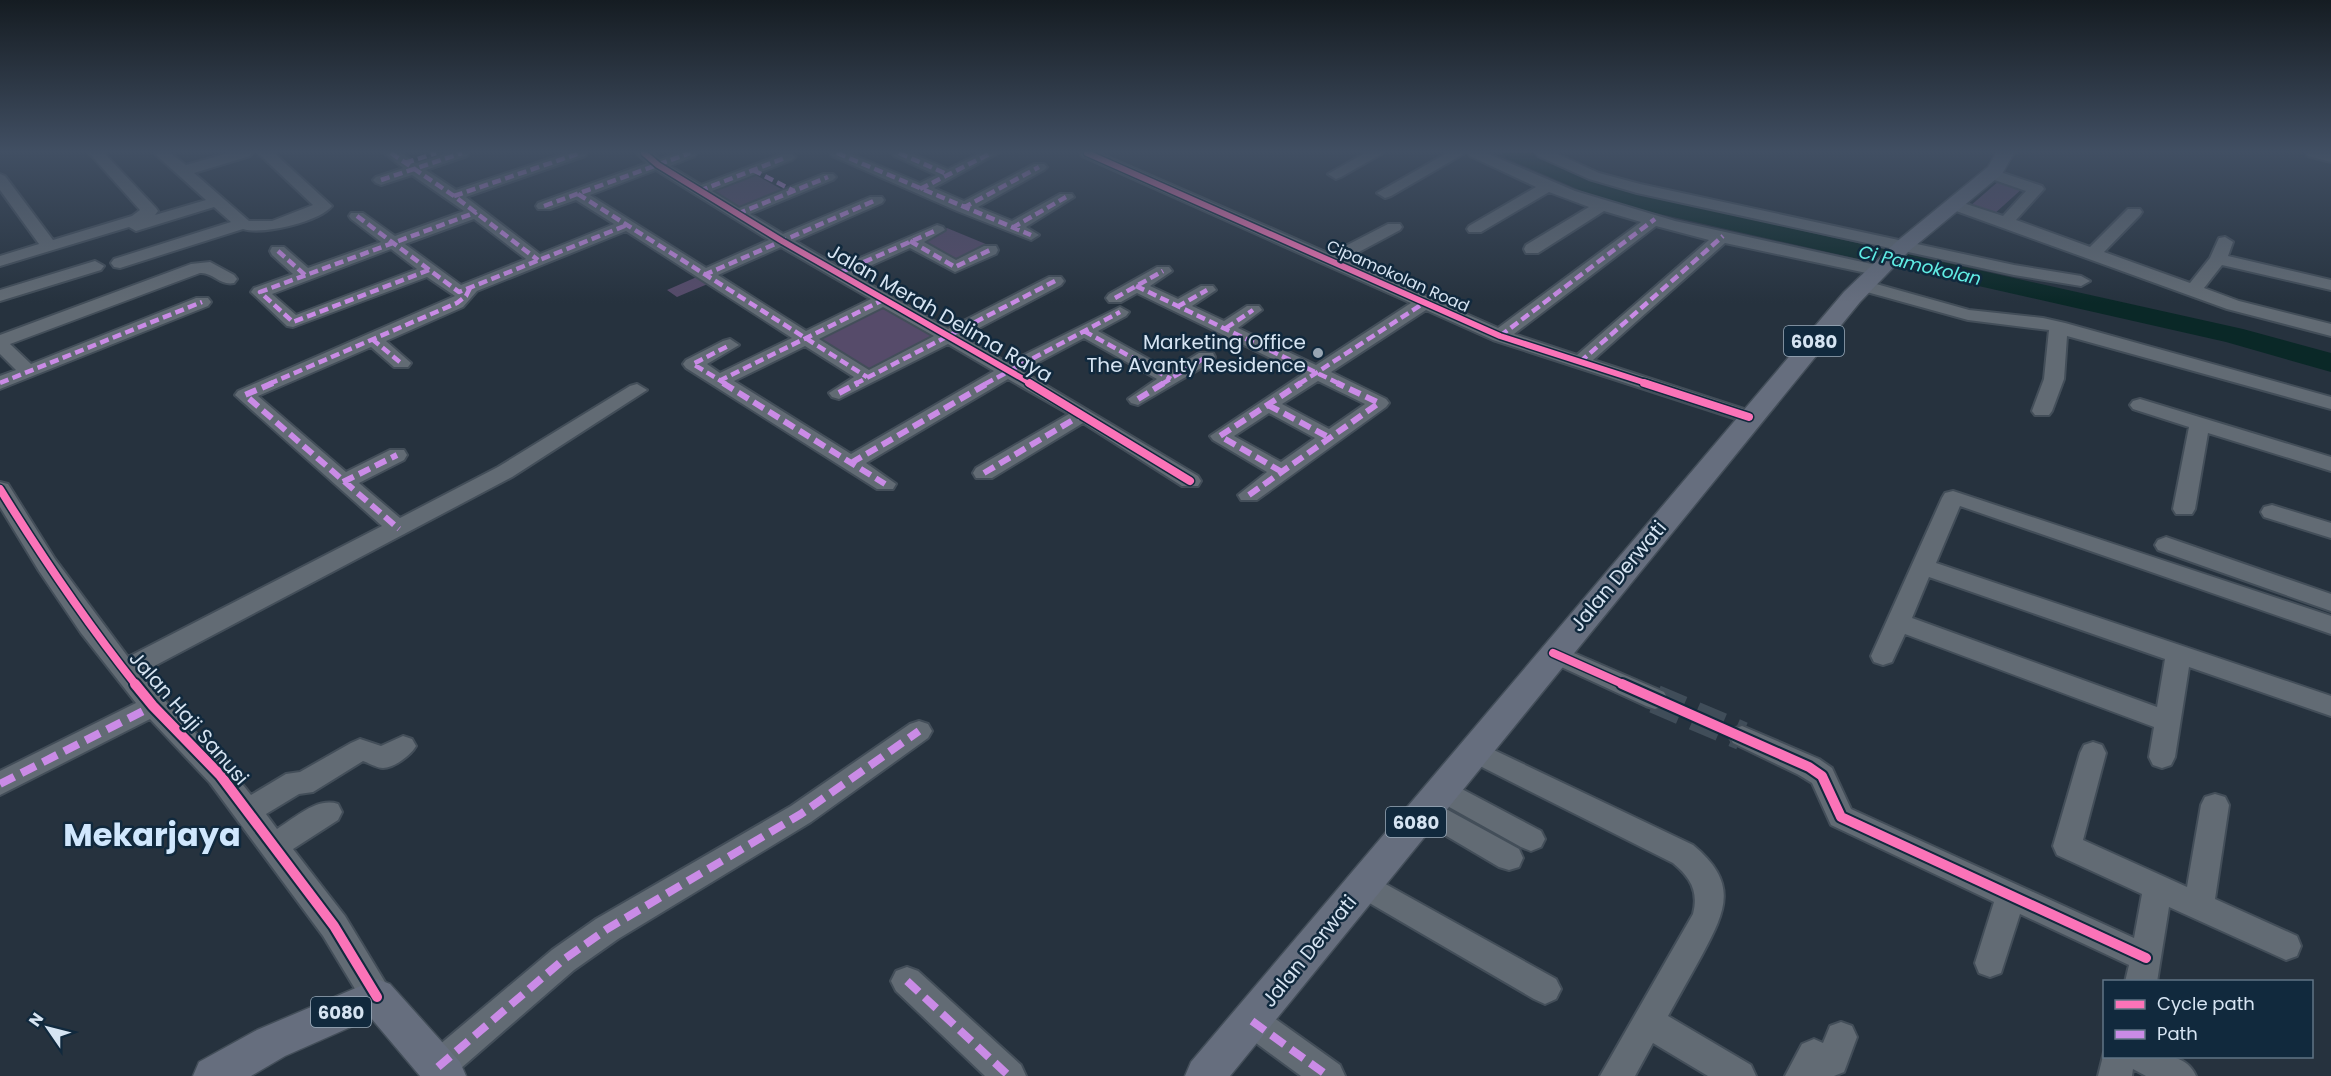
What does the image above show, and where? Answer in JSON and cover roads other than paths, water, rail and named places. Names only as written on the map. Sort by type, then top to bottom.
[{"type":"main road","name":"Jalan Derwati","points":[[1205,1076],[1474,752],[1553,653],[1869,278],[1954,205]]},
{"type":"main road","name":"6080","points":[[213,1076],[271,1043],[377,997],[442,1072]]},
{"type":"street","points":[[18,203],[49,246]]},
{"type":"street","points":[[0,261],[138,219],[150,211],[143,203]]},
{"type":"street","points":[[95,238],[211,203]]},
{"type":"street","points":[[220,203],[243,224],[252,228],[266,227],[328,209],[321,203]]},
{"type":"street","points":[[464,203],[538,260]]},
{"type":"street","points":[[544,206],[552,203]]},
{"type":"street","points":[[593,203],[867,377]]},
{"type":"street","name":"Jalan Merah Delima Raya","points":[[719,203],[1083,414],[1190,481]]},
{"type":"street","points":[[737,214],[764,203]]},
{"type":"street","points":[[704,274],[869,203]]},
{"type":"street","points":[[952,203],[1031,235]]},
{"type":"street","points":[[963,208],[972,203]]},
{"type":"street","points":[[1012,228],[1055,203]]},
{"type":"street","name":"Cipamokolan Road","points":[[1200,203],[1500,336],[1580,362],[1746,423]]},
{"type":"street","points":[[1475,229],[1519,203]]},
{"type":"street","points":[[1597,203],[1869,278],[1987,325],[2043,332],[2059,327],[2331,403]]},
{"type":"street","points":[[1727,203],[1773,211],[1904,246],[2081,281]]},
{"type":"street","points":[[2006,222],[2023,203]]},
{"type":"street","points":[[1532,249],[1603,205]]},
{"type":"street","points":[[1954,205],[2233,305],[2331,330]]},
{"type":"street","points":[[429,270],[293,322],[260,292],[477,212]]},
{"type":"street","points":[[2093,253],[2134,212]]},
{"type":"street","points":[[357,216],[459,292],[627,225]]},
{"type":"street","points":[[1500,336],[1655,219]]},
{"type":"street","points":[[120,263],[243,224]]},
{"type":"street","points":[[1330,261],[1394,227]]},
{"type":"street","points":[[839,273],[937,230]]},
{"type":"street","points":[[1580,362],[1723,236]]},
{"type":"street","points":[[910,241],[955,267],[990,250]]},
{"type":"street","points":[[2194,290],[2218,258],[2225,242]]},
{"type":"street","points":[[278,251],[305,275]]},
{"type":"street","points":[[2008,268],[2021,253]]},
{"type":"street","points":[[2218,258],[2331,285]]},
{"type":"street","points":[[0,296],[95,266]]},
{"type":"street","points":[[29,372],[0,342],[197,268],[210,267],[228,279]]},
{"type":"street","points":[[851,463],[1008,371],[1084,331],[1117,305],[1136,286],[1163,271]]},
{"type":"street","points":[[839,393],[1056,281]]},
{"type":"street","points":[[1136,286],[1379,403],[1249,495]]},
{"type":"street","points":[[399,529],[245,395],[457,303],[466,296],[471,288]]},
{"type":"street","points":[[1177,307],[1207,290]]},
{"type":"street","points":[[719,381],[885,299]]},
{"type":"street","points":[[0,334],[94,302],[109,300]]},
{"type":"street","points":[[0,383],[202,302]]},
{"type":"street","points":[[1282,472],[1220,436],[1424,303]]},
{"type":"street","points":[[1226,328],[1253,310]]},
{"type":"street","points":[[2042,411],[2054,379],[2059,327]]},
{"type":"street","points":[[1084,331],[1171,379]]},
{"type":"street","points":[[372,339],[401,363]]},
{"type":"street","points":[[730,345],[693,364],[885,484]]},
{"type":"street","points":[[1138,399],[1206,357]]},
{"type":"street","points":[[125,670],[399,529],[549,447],[637,390]]},
{"type":"street","points":[[1268,405],[1330,438]]},
{"type":"street","points":[[2140,405],[2331,464]]},
{"type":"street","points":[[984,473],[1083,414]]},
{"type":"street","points":[[2184,509],[2200,423]]},
{"type":"street","points":[[343,482],[397,455]]},
{"type":"street","name":"Jalan Haji Sanusi","points":[[0,489],[46,565],[90,627],[153,706],[220,775],[334,926],[377,997]]},
{"type":"street","points":[[1883,656],[1924,567],[1951,500],[1958,498],[2331,625]]},
{"type":"street","points":[[2272,512],[2331,531]]},
{"type":"street","points":[[2166,545],[2331,603]]},
{"type":"street","points":[[1924,567],[2331,706]]},
{"type":"street","points":[[1898,622],[2168,722]]},
{"type":"street","points":[[1553,653],[1655,699]]},
{"type":"street","points":[[2162,758],[2178,654]]},
{"type":"street","points":[[0,784],[153,706]]},
{"type":"street","points":[[442,1072],[564,960],[607,929],[801,814],[919,731]]},
{"type":"street","points":[[1742,736],[1809,767],[1822,776],[1841,817],[2011,895],[2143,970],[2158,888]]},
{"type":"street","points":[[247,811],[296,782],[303,784],[360,750],[383,757],[403,746]]},
{"type":"street","points":[[1474,752],[1643,836],[1661,842],[1699,866],[1712,903],[1707,917],[1617,1076]]},
{"type":"street","points":[[2093,753],[2067,846],[2286,946]]},
{"type":"street","points":[[1434,800],[1531,839]]},
{"type":"street","points":[[1434,800],[1509,858]]},
{"type":"street","points":[[2199,906],[2215,805]]},
{"type":"street","points":[[274,846],[328,812]]},
{"type":"street","points":[[1364,885],[1545,989]]},
{"type":"street","points":[[1990,963],[2011,895]]},
{"type":"street","points":[[907,981],[1010,1076]]},
{"type":"street","points":[[1252,1021],[1328,1076]]},
{"type":"street","points":[[1647,1021],[1739,1076]]},
{"type":"street","points":[[1802,1076],[1814,1054],[1829,1062],[1832,1061],[1840,1037]]},
{"type":"street","points":[[2115,1076],[2119,1058]]},
{"type":"street","points":[[2146,1058],[2179,1076]]},
{"type":"waterway","name":"Ci Pamokolan","points":[[1644,203],[2233,335],[2331,363]]},
{"type":"tunnel","points":[[1655,699],[1742,736]]},
{"type":"place","name":"Marketing Office The Avanty Residence","points":[[1318,353]]},
{"type":"district","name":"Mekarjaya","points":[[152,834]]}]
